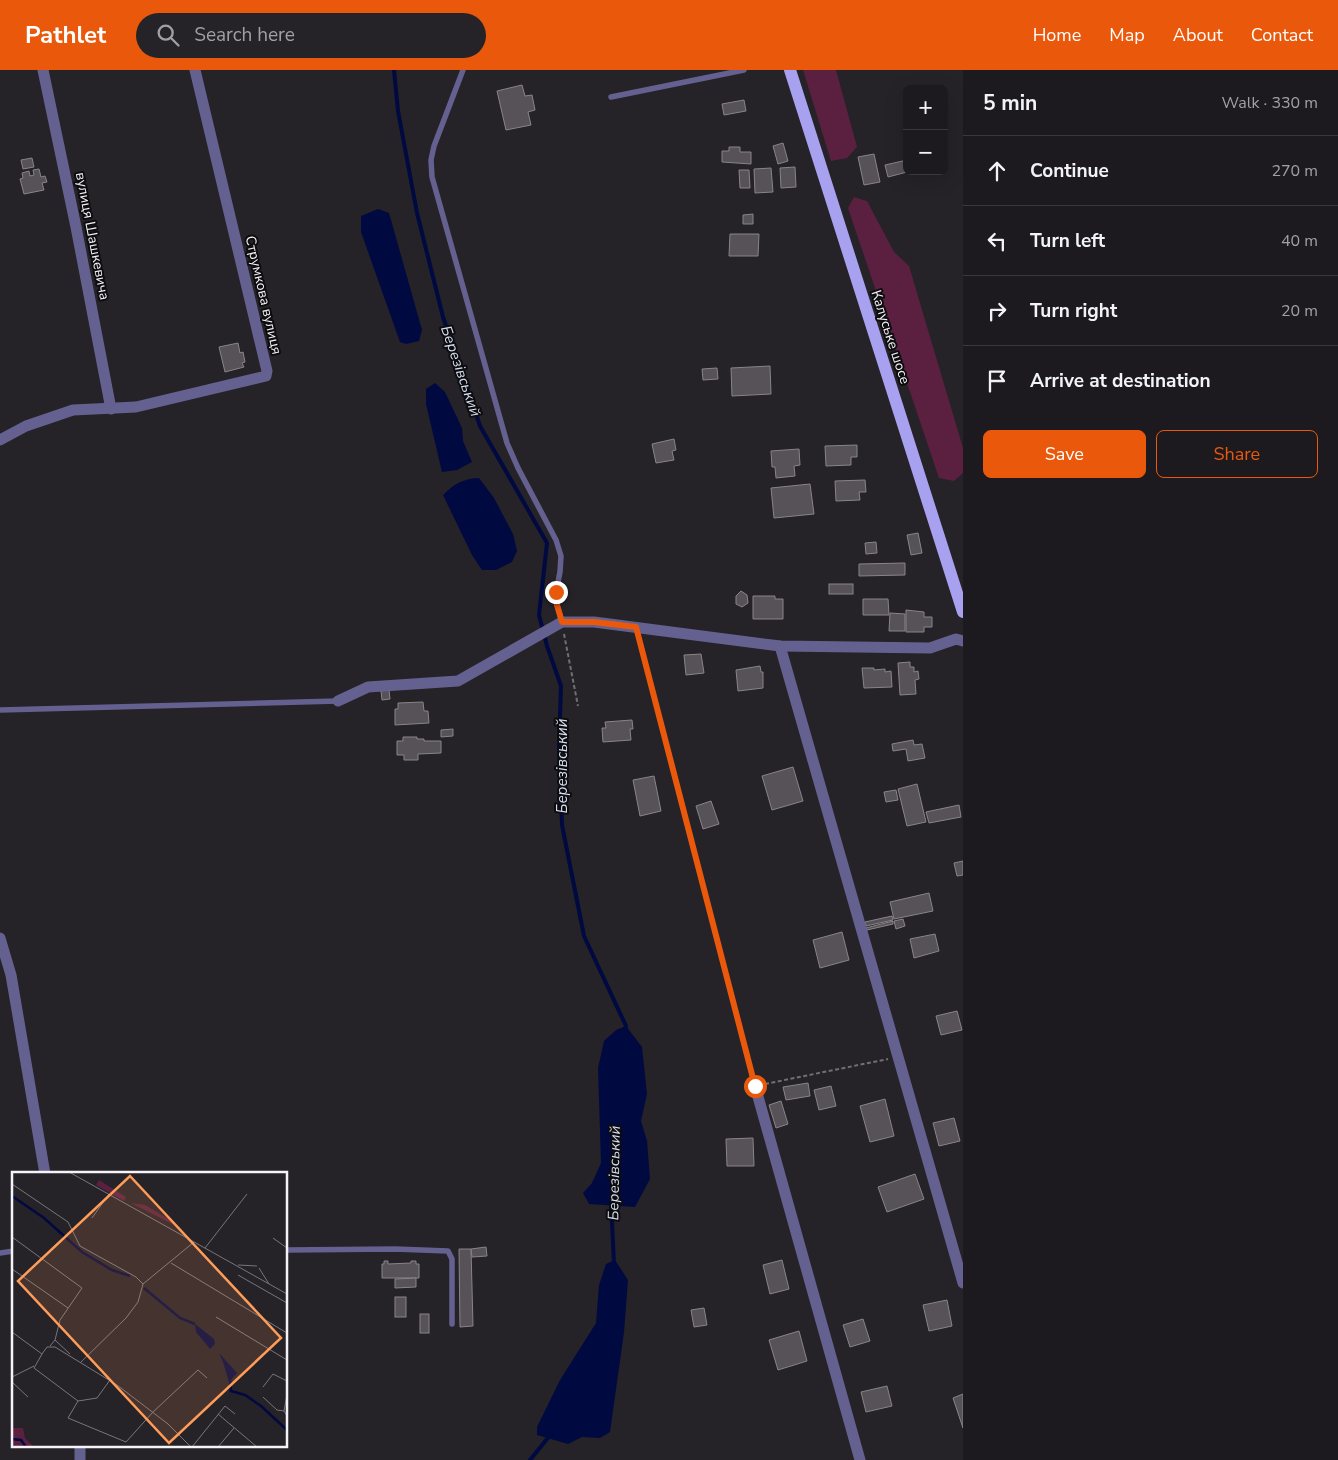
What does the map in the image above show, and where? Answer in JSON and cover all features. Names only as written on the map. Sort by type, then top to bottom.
[{"type":"main road","name":"Калуське шосе","points":[[790,70],[963,612]]},
{"type":"street","name":"вулиця Шашкевича","points":[[43,70],[111,408]]},
{"type":"street","name":"Струмкова вулиця","points":[[0,440],[26,426],[73,410],[136,406],[266,376],[265,362],[195,70]]},
{"type":"street","points":[[338,701],[368,687],[458,681],[562,622],[594,622],[780,646],[930,648],[956,639],[963,641]]},
{"type":"street","points":[[780,646],[963,1283]]},
{"type":"street","points":[[0,938],[10,975],[45,1172]]},
{"type":"street","points":[[755,1086],[860,1460]]},
{"type":"lane","points":[[463,70],[434,146],[431,160],[432,177],[507,443],[556,540],[561,556],[556,592],[557,605],[562,622]]},
{"type":"lane","points":[[611,97],[744,70]]},
{"type":"lane","points":[[0,710],[338,701]]},
{"type":"lane","points":[[288,1250],[395,1249],[448,1251],[452,1259],[452,1324]]},
{"type":"path","points":[[562,622],[578,706]]},
{"type":"path","points":[[636,627],[755,1086],[898,1057]]},
{"type":"shaded area","points":[[803,70],[836,70],[857,147],[847,158],[831,161]]},
{"type":"shaded area","points":[[854,197],[867,201],[894,252],[909,266],[963,448],[963,473],[954,481],[939,478],[848,208]]},
{"type":"water","points":[[378,209],[389,213],[422,330],[419,341],[406,344],[400,342],[361,232],[361,216]]},
{"type":"water","points":[[435,383],[445,392],[462,428],[463,441],[472,462],[457,470],[442,472],[426,404],[426,389]]},
{"type":"water","points":[[479,478],[494,498],[513,534],[517,551],[512,562],[496,570],[482,570],[472,555],[443,495],[459,483]]},
{"type":"water","points":[[626,1026],[642,1047],[647,1094],[641,1121],[647,1141],[650,1179],[635,1207],[589,1204],[583,1193],[592,1183],[601,1163],[598,1068],[604,1041],[616,1030]]},
{"type":"water","points":[[615,1260],[628,1280],[624,1332],[610,1432],[600,1438],[582,1437],[568,1444],[537,1435],[537,1427],[560,1380],[596,1323],[599,1285],[606,1264]]},
{"type":"building","points":[[522,85],[525,96],[532,95],[535,110],[528,112],[531,125],[506,130],[497,91]]},
{"type":"building","points":[[744,100],[746,111],[724,115],[722,104]]},
{"type":"building","points":[[783,143],[788,161],[778,164],[773,146]]},
{"type":"building","points":[[729,147],[740,147],[740,152],[751,152],[751,164],[722,162],[722,151],[729,151]]},
{"type":"building","points":[[874,154],[880,182],[864,185],[858,157]]},
{"type":"building","points":[[32,158],[34,167],[23,169],[21,160]]},
{"type":"building","points":[[903,161],[903,173],[888,177],[885,165]]},
{"type":"building","points":[[795,167],[796,187],[781,188],[780,168]]},
{"type":"building","points":[[771,168],[773,192],[755,193],[754,169]]},
{"type":"building","points":[[39,169],[41,177],[45,176],[47,182],[42,183],[44,190],[24,194],[20,179],[23,178],[22,173],[29,171],[30,176],[34,175],[33,170]]},
{"type":"building","points":[[739,170],[749,170],[750,188],[740,188]]},
{"type":"building","points":[[753,214],[753,224],[743,224],[743,215]]},
{"type":"building","points":[[730,234],[759,234],[758,256],[729,256]]},
{"type":"building","points":[[238,343],[240,353],[243,352],[245,362],[242,363],[244,367],[225,372],[219,347]]},
{"type":"building","points":[[770,366],[771,394],[732,396],[731,368]]},
{"type":"building","points":[[717,368],[718,379],[703,380],[702,369]]},
{"type":"building","points":[[674,439],[676,450],[672,451],[674,460],[656,463],[652,444]]},
{"type":"building","points":[[857,445],[857,457],[851,457],[851,465],[826,466],[825,446]]},
{"type":"building","points":[[799,449],[800,465],[794,466],[795,476],[776,478],[775,467],[772,467],[771,451]]},
{"type":"building","points":[[865,480],[866,492],[859,492],[860,500],[836,501],[835,481]]},
{"type":"building","points":[[810,484],[814,514],[774,518],[771,488]]},
{"type":"building","points":[[918,533],[922,553],[911,555],[907,535]]},
{"type":"building","points":[[876,542],[877,553],[866,554],[865,543]]},
{"type":"building","points":[[905,563],[905,575],[859,576],[859,564]]},
{"type":"building","points":[[829,584],[853,584],[853,594],[829,594]]},
{"type":"building","points":[[741,591],[747,595],[748,603],[742,607],[736,604],[736,596]]},
{"type":"building","points":[[753,596],[775,596],[775,599],[783,599],[783,619],[753,619]]},
{"type":"building","points":[[863,599],[888,599],[889,615],[863,615]]},
{"type":"building","points":[[906,610],[924,612],[924,617],[932,617],[932,627],[924,627],[924,632],[906,632]]},
{"type":"building","points":[[890,613],[905,614],[905,631],[889,631]]},
{"type":"building","points":[[701,654],[704,673],[686,675],[684,655]]},
{"type":"building","points":[[910,662],[910,667],[914,667],[914,672],[918,671],[919,679],[915,680],[916,694],[900,695],[898,663]]},
{"type":"building","points":[[760,666],[761,672],[763,672],[763,688],[738,691],[736,670]]},
{"type":"building","points":[[862,668],[885,669],[885,672],[891,671],[892,687],[864,688]]},
{"type":"building","points":[[389,690],[390,699],[382,700],[381,691]]},
{"type":"building","points":[[423,702],[424,711],[428,711],[429,723],[395,725],[395,709],[398,709],[398,703]]},
{"type":"building","points":[[632,720],[633,729],[630,729],[631,740],[603,742],[602,728],[606,728],[605,722]]},
{"type":"building","points":[[453,729],[453,736],[441,737],[441,730]]},
{"type":"building","points":[[403,737],[417,737],[417,739],[424,739],[424,741],[441,741],[441,753],[418,754],[418,760],[404,760],[404,755],[397,755],[397,741],[403,741]]},
{"type":"building","points":[[913,740],[914,745],[922,744],[925,758],[908,761],[906,749],[893,751],[892,744]]},
{"type":"building","points":[[793,767],[803,801],[772,810],[762,776]]},
{"type":"building","points":[[654,776],[661,811],[640,816],[633,780]]},
{"type":"building","points":[[917,784],[926,822],[907,826],[898,789]]},
{"type":"building","points":[[896,790],[898,800],[886,802],[884,792]]},
{"type":"building","points":[[711,801],[719,824],[703,829],[696,806]]},
{"type":"building","points":[[959,805],[961,817],[929,823],[926,812]]},
{"type":"building","points":[[963,861],[963,875],[957,876],[954,863]]},
{"type":"building","points":[[929,893],[933,911],[894,919],[890,902]]},
{"type":"building","points":[[892,916],[893,920],[866,926],[865,922]]},
{"type":"building","points":[[903,919],[905,926],[896,929],[894,921]]},
{"type":"building","points":[[893,921],[893,924],[867,930],[866,928]]},
{"type":"building","points":[[842,932],[849,960],[820,968],[813,940]]},
{"type":"building","points":[[935,934],[939,951],[914,958],[910,939]]},
{"type":"building","points":[[957,1011],[962,1030],[941,1035],[936,1016]]},
{"type":"building","points":[[808,1083],[810,1096],[786,1100],[783,1087]]},
{"type":"building","points":[[831,1086],[836,1106],[819,1110],[814,1090]]},
{"type":"building","points":[[885,1099],[894,1136],[870,1142],[860,1106]]},
{"type":"building","points":[[781,1101],[788,1124],[776,1128],[769,1105]]},
{"type":"building","points":[[954,1118],[960,1141],[939,1146],[933,1123]]},
{"type":"building","points":[[753,1138],[754,1166],[727,1166],[726,1139]]},
{"type":"building","points":[[915,1174],[924,1199],[887,1212],[878,1187]]},
{"type":"building","points":[[486,1247],[487,1256],[472,1257],[471,1249]]},
{"type":"building","points":[[459,1249],[471,1249],[473,1326],[460,1327]]},
{"type":"building","points":[[782,1260],[789,1289],[770,1294],[763,1265]]},
{"type":"building","points":[[384,1261],[388,1261],[388,1264],[416,1261],[416,1264],[419,1264],[419,1278],[382,1278],[382,1264],[384,1264]]},
{"type":"building","points":[[416,1278],[416,1287],[395,1288],[395,1279]]},
{"type":"building","points":[[395,1297],[406,1297],[406,1317],[395,1317]]},
{"type":"building","points":[[947,1300],[952,1326],[929,1331],[923,1305]]},
{"type":"building","points":[[704,1308],[707,1325],[694,1327],[691,1310]]},
{"type":"building","points":[[420,1314],[429,1314],[429,1333],[420,1333]]},
{"type":"building","points":[[863,1319],[870,1341],[850,1347],[843,1325]]},
{"type":"building","points":[[799,1331],[807,1361],[778,1370],[769,1340]]},
{"type":"building","points":[[887,1386],[892,1406],[866,1412],[861,1392]]},
{"type":"building","points":[[963,1394],[963,1428],[953,1398]]},
{"type":"waterway","name":"Березівський","points":[[394,70],[398,111],[417,213],[443,317],[480,426],[547,543],[539,615],[547,646],[561,686],[559,746],[562,825],[584,936],[626,1026],[625,1030]]},
{"type":"waterway","name":"Березівський","points":[[611,1202],[614,1264]]},
{"type":"waterway","name":"Березівський","points":[[530,1460],[551,1434]]},
{"type":"route","points":[[556,592],[557,605],[562,622],[594,622],[636,627],[755,1086]]}]
